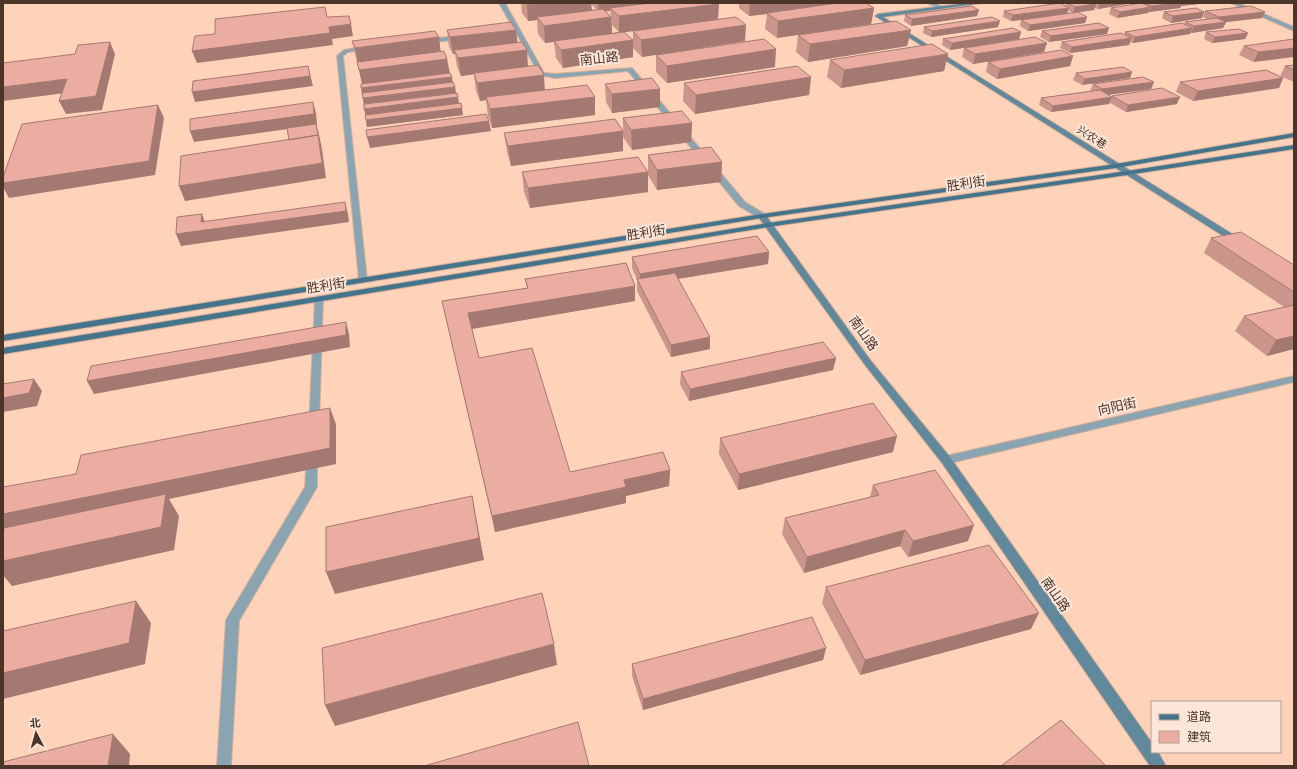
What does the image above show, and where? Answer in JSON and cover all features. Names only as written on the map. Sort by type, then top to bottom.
[{"type":"main road","name":"胜利街","points":[[3,338],[363,280],[765,221],[1116,166],[1294,135]]},
{"type":"main road","name":"胜利街","points":[[3,352],[319,299],[765,221],[1127,173],[1294,147]]},
{"type":"street","name":"南山路","points":[[502,3],[542,74],[555,76],[630,68],[742,204],[765,221],[868,363],[946,460],[1159,766]]},
{"type":"street","points":[[931,3],[941,8],[980,3]]},
{"type":"street","points":[[1234,3],[1294,29]]},
{"type":"street","name":"兴农巷","points":[[941,8],[878,16],[1247,247]]},
{"type":"street","points":[[510,32],[518,32]]},
{"type":"street","points":[[419,42],[472,36]]},
{"type":"street","points":[[363,280],[340,56],[346,51],[373,47]]},
{"type":"street","points":[[224,766],[233,620],[311,487],[319,299]]},
{"type":"street","name":"向阳街","points":[[946,460],[1294,379]]},
{"type":"building","points":[[525,3],[544,3],[527,5]]},
{"type":"building","points":[[650,3],[719,4],[619,16],[610,8]]},
{"type":"building","points":[[838,3],[866,3],[874,8],[778,21],[767,13]]},
{"type":"building","points":[[1060,3],[1069,8],[1013,15],[1004,11]]},
{"type":"building","points":[[1067,3],[1095,3],[1096,4],[1075,7]]},
{"type":"building","points":[[1141,3],[1151,7],[1120,12],[1111,8]]},
{"type":"building","points":[[1144,3],[1177,3],[1152,6]]},
{"type":"building","points":[[971,6],[979,10],[912,19],[905,15]]},
{"type":"building","points":[[1251,6],[1265,12],[1219,17],[1205,11]]},
{"type":"building","points":[[325,7],[327,17],[349,16],[351,24],[329,27],[330,33],[192,51],[195,36],[215,34],[215,19]]},
{"type":"building","points":[[1196,8],[1204,12],[1173,16],[1164,12]]},
{"type":"building","points":[[603,9],[611,17],[544,26],[537,17]]},
{"type":"building","points":[[1078,12],[1087,17],[1030,25],[1021,20]]},
{"type":"building","points":[[736,17],[746,25],[641,40],[633,31]]},
{"type":"building","points":[[992,17],[1000,21],[932,31],[924,27]]},
{"type":"building","points":[[1217,18],[1226,22],[1194,26],[1185,22]]},
{"type":"building","points":[[896,21],[911,30],[810,44],[798,35]]},
{"type":"building","points":[[511,22],[516,30],[450,37],[447,30]]},
{"type":"building","points":[[1099,23],[1109,28],[1051,36],[1042,31]]},
{"type":"building","points":[[1182,23],[1192,28],[1135,37],[1125,32]]},
{"type":"building","points":[[1013,28],[1021,32],[952,43],[943,39]]},
{"type":"building","points":[[1239,29],[1248,33],[1215,37],[1206,32]]},
{"type":"building","points":[[435,31],[439,37],[355,48],[352,41]]},
{"type":"building","points":[[624,32],[633,40],[561,50],[554,41]]},
{"type":"building","points":[[1121,33],[1131,38],[1072,47],[1062,42]]},
{"type":"building","points":[[1035,37],[1047,43],[975,54],[964,48]]},
{"type":"building","points":[[764,39],[776,49],[667,66],[656,55]]},
{"type":"building","points":[[1294,39],[1294,48],[1258,52],[1244,46]]},
{"type":"building","points":[[110,42],[96,96],[59,101],[67,79],[3,87],[3,63],[75,54],[78,45]]},
{"type":"building","points":[[522,42],[527,50],[458,58],[454,50]]},
{"type":"building","points":[[932,44],[948,54],[844,70],[830,60]]},
{"type":"building","points":[[1061,50],[1073,56],[1000,69],[988,62]]},
{"type":"building","points":[[444,51],[447,59],[359,70],[357,62]]},
{"type":"building","points":[[538,65],[544,75],[477,83],[474,73]]},
{"type":"building","points":[[1294,65],[1294,70],[1285,66]]},
{"type":"building","points":[[308,66],[310,76],[192,92],[193,81]]},
{"type":"building","points":[[797,66],[811,77],[696,95],[684,83]]},
{"type":"building","points":[[1123,67],[1132,72],[1085,79],[1076,73]]},
{"type":"building","points":[[1266,70],[1283,78],[1198,91],[1180,82]]},
{"type":"building","points":[[450,73],[452,77],[361,88],[361,84]]},
{"type":"building","points":[[1143,77],[1154,82],[1102,89],[1093,84]]},
{"type":"building","points":[[652,78],[660,89],[612,94],[605,84]]},
{"type":"building","points":[[453,82],[455,87],[363,98],[362,93]]},
{"type":"building","points":[[587,85],[595,97],[490,109],[486,97]]},
{"type":"building","points":[[1162,88],[1180,97],[1128,105],[1112,96]]},
{"type":"building","points":[[1100,90],[1112,97],[1053,106],[1041,98]]},
{"type":"building","points":[[457,93],[458,97],[364,109],[364,104]]},
{"type":"building","points":[[313,102],[314,114],[190,131],[190,119]]},
{"type":"building","points":[[461,103],[462,108],[366,120],[365,115]]},
{"type":"building","points":[[158,105],[149,161],[3,183],[3,177],[22,124]]},
{"type":"building","points":[[682,111],[692,123],[631,130],[623,118]]},
{"type":"building","points":[[486,114],[489,121],[367,137],[366,130]]},
{"type":"building","points":[[615,119],[623,131],[508,146],[504,133]]},
{"type":"building","points":[[316,124],[318,135],[289,140],[287,128]]},
{"type":"building","points":[[318,135],[322,163],[179,186],[181,156]]},
{"type":"building","points":[[711,147],[722,162],[657,170],[648,155]]},
{"type":"building","points":[[638,157],[648,172],[528,188],[522,172]]},
{"type":"building","points":[[345,202],[346,211],[176,234],[177,217],[202,214],[201,222]]},
{"type":"building","points":[[1241,232],[1294,265],[1294,292],[1211,238]]},
{"type":"building","points":[[757,236],[769,252],[640,274],[632,257]]},
{"type":"building","points":[[626,263],[635,286],[468,313],[479,358],[532,348],[570,472],[663,452],[670,470],[624,480],[626,487],[492,516],[442,301],[528,288],[525,279]]},
{"type":"building","points":[[675,273],[710,337],[671,345],[637,279]]},
{"type":"building","points":[[1294,305],[1294,336],[1276,340],[1244,316]]},
{"type":"building","points":[[346,322],[346,335],[87,381],[91,366]]},
{"type":"building","points":[[823,342],[836,358],[690,389],[681,372]]},
{"type":"building","points":[[34,379],[29,393],[3,398],[3,384]]},
{"type":"building","points":[[873,403],[897,436],[739,474],[720,438]]},
{"type":"building","points":[[330,408],[330,448],[3,514],[3,487],[76,474],[81,455]]},
{"type":"building","points":[[935,470],[974,525],[913,541],[905,530],[807,557],[785,518],[879,495],[873,485]]},
{"type":"building","points":[[166,494],[161,527],[3,561],[4,528]]},
{"type":"building","points":[[472,496],[479,538],[326,572],[326,527]]},
{"type":"building","points":[[989,545],[1039,613],[865,660],[826,587]]},
{"type":"building","points":[[542,593],[554,644],[325,705],[322,648]]},
{"type":"building","points":[[136,601],[129,643],[3,673],[3,631]]},
{"type":"building","points":[[812,617],[826,648],[643,699],[632,664]]},
{"type":"building","points":[[1061,720],[1106,766],[1001,766]]},
{"type":"building","points":[[578,722],[589,766],[424,766]]},
{"type":"building","points":[[113,734],[108,766],[3,766],[3,762]]}]
